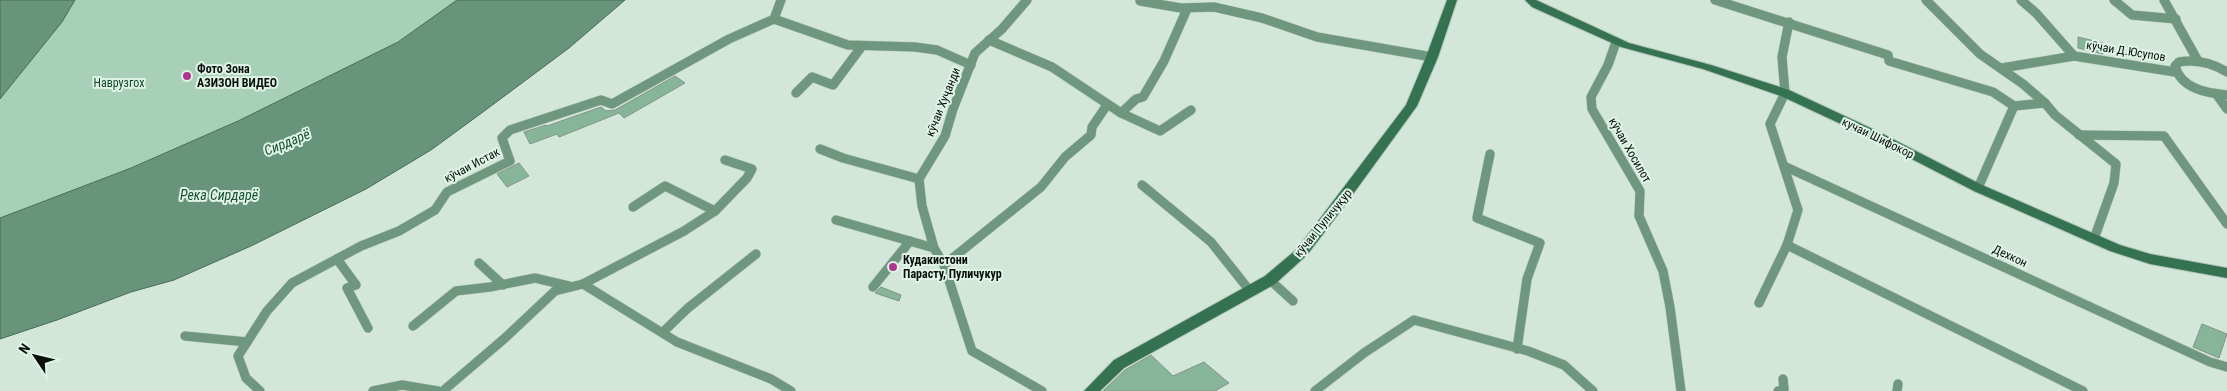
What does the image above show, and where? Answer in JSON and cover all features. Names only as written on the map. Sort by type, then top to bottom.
[{"type":"street","points":[[781,0],[774,19],[848,45],[914,47],[937,50],[971,65]]},
{"type":"street","name":"кӯчаи Хуҷанди","points":[[919,179],[945,136],[953,109],[975,54],[1027,0]]},
{"type":"street","name":"кӯчаи Пуличуқур","points":[[1091,391],[1119,364],[1270,280],[1302,252],[1411,106],[1432,57],[1452,0]]},
{"type":"street","name":"кучаи Шифокор","points":[[1530,0],[1536,5],[1616,42],[1707,67],[1785,93],[1875,135],[1978,188],[2094,239],[2150,259],[2227,273]]},
{"type":"street","points":[[1714,0],[1789,22],[1888,55],[1889,61],[1993,92],[2014,106],[2045,104]]},
{"type":"street","points":[[1926,0],[1980,54],[2002,68],[2045,104],[2055,115],[2116,164],[2114,183],[2094,239]]},
{"type":"street","name":"кӯчаи Д.Юсупов","points":[[2021,0],[2074,56]]},
{"type":"street","points":[[2114,0],[2132,15],[2176,19]]},
{"type":"street","points":[[2164,0],[2198,61]]},
{"type":"street","points":[[1140,1],[1187,9],[1214,7],[1262,18],[1317,37],[1432,57]]},
{"type":"street","points":[[1121,113],[1136,99],[1143,97],[1164,60],[1187,9]]},
{"type":"street","name":"кӯчаи Истак","points":[[260,391],[246,378],[238,356],[267,311],[292,283],[361,246],[399,231],[435,210],[447,192],[510,160],[502,138],[510,130],[601,100],[612,104],[728,39],[774,19]]},
{"type":"street","points":[[1758,303],[1786,244],[1798,210],[1770,124],[1785,93],[1782,57],[1789,22]]},
{"type":"street","points":[[989,40],[1052,68],[1107,105],[1160,130],[1191,110]]},
{"type":"street","name":"кӯчаи Хосилот","points":[[1616,42],[1608,64],[1590,97],[1592,109],[1640,191],[1639,216],[1663,272],[1681,391]]},
{"type":"street","points":[[796,93],[812,77],[834,85],[862,46]]},
{"type":"street","name":"кӯчаи Д.Юсупов","points":[[2002,68],[2074,56],[2175,72]]},
{"type":"street","points":[[2227,72],[2198,61],[2179,62],[2175,66],[2175,72],[2191,86],[2227,95]]},
{"type":"street","points":[[2217,94],[2227,109]]},
{"type":"street","points":[[944,265],[1041,187],[1065,157],[1091,135],[1092,127],[1107,105]]},
{"type":"street","points":[[1978,188],[2014,106]]},
{"type":"street","points":[[2079,135],[2164,136],[2227,224]]},
{"type":"street","points":[[820,150],[919,179],[922,206],[934,248],[944,265],[972,350],[1042,391]]},
{"type":"street","points":[[1490,154],[1477,218],[1540,243],[1527,279],[1518,349]]},
{"type":"street","points":[[443,391],[505,338],[555,291],[583,284],[684,231],[715,211],[747,178],[752,168],[725,160]]},
{"type":"street","name":"Дехкон","points":[[1784,166],[2202,358],[2227,367]]},
{"type":"street","points":[[1142,185],[1211,242],[1250,291]]},
{"type":"street","points":[[633,207],[665,186],[715,211]]},
{"type":"street","points":[[836,220],[934,248]]},
{"type":"street","points":[[873,286],[910,241]]},
{"type":"street","points":[[1786,244],[2083,391]]},
{"type":"street","points":[[663,332],[688,308],[756,254]]},
{"type":"street","points":[[336,259],[356,285],[347,288],[368,328]]},
{"type":"street","points":[[479,263],[503,285]]},
{"type":"street","points":[[413,326],[456,291],[503,285],[535,278],[569,286]]},
{"type":"street","points":[[1270,280],[1293,301]]},
{"type":"street","points":[[583,284],[677,342],[771,378],[791,391]]},
{"type":"street","points":[[1321,390],[1364,353],[1414,320],[1518,349],[1564,365],[1593,391]]},
{"type":"street","points":[[185,336],[247,342]]},
{"type":"street","points":[[1778,391],[1784,389],[1783,378]]},
{"type":"street","points":[[372,391],[402,385],[438,391]]},
{"type":"green space","name":"Наврузгох","points":[[75,0],[457,0],[398,42],[238,121],[131,168],[0,218],[0,99],[62,22]]},
{"type":"water","points":[[0,0],[75,0],[62,22],[0,99]]},
{"type":"water","name":"Река Сирдарё","points":[[457,0],[625,0],[569,48],[431,150],[366,189],[251,246],[174,280],[131,292],[0,339],[0,218],[131,168],[238,121],[398,42]]},
{"type":"building","points":[[2078,37],[2103,43],[2103,54],[2078,48]]},
{"type":"building","points":[[675,76],[685,83],[624,118],[619,113],[559,137],[557,134],[530,144],[524,132],[601,107],[606,111],[615,110]]},
{"type":"building","points":[[519,163],[529,176],[507,187],[497,174]]},
{"type":"building","points":[[881,287],[901,295],[899,301],[875,293]]},
{"type":"building","points":[[2202,324],[2227,334],[2219,358],[2193,347]]},
{"type":"building","points":[[1151,355],[1173,376],[1204,362],[1229,383],[1215,391],[1103,391],[1125,370]]},
{"type":"place","name":"Фото Зона АЗИЗОН ВИДЕО","points":[[187,76]]},
{"type":"place","name":"Кудакистони Парасту, Пуличукур","points":[[893,267]]},
{"type":"water label","name":"Сирдарё","points":[[287,142]]}]
